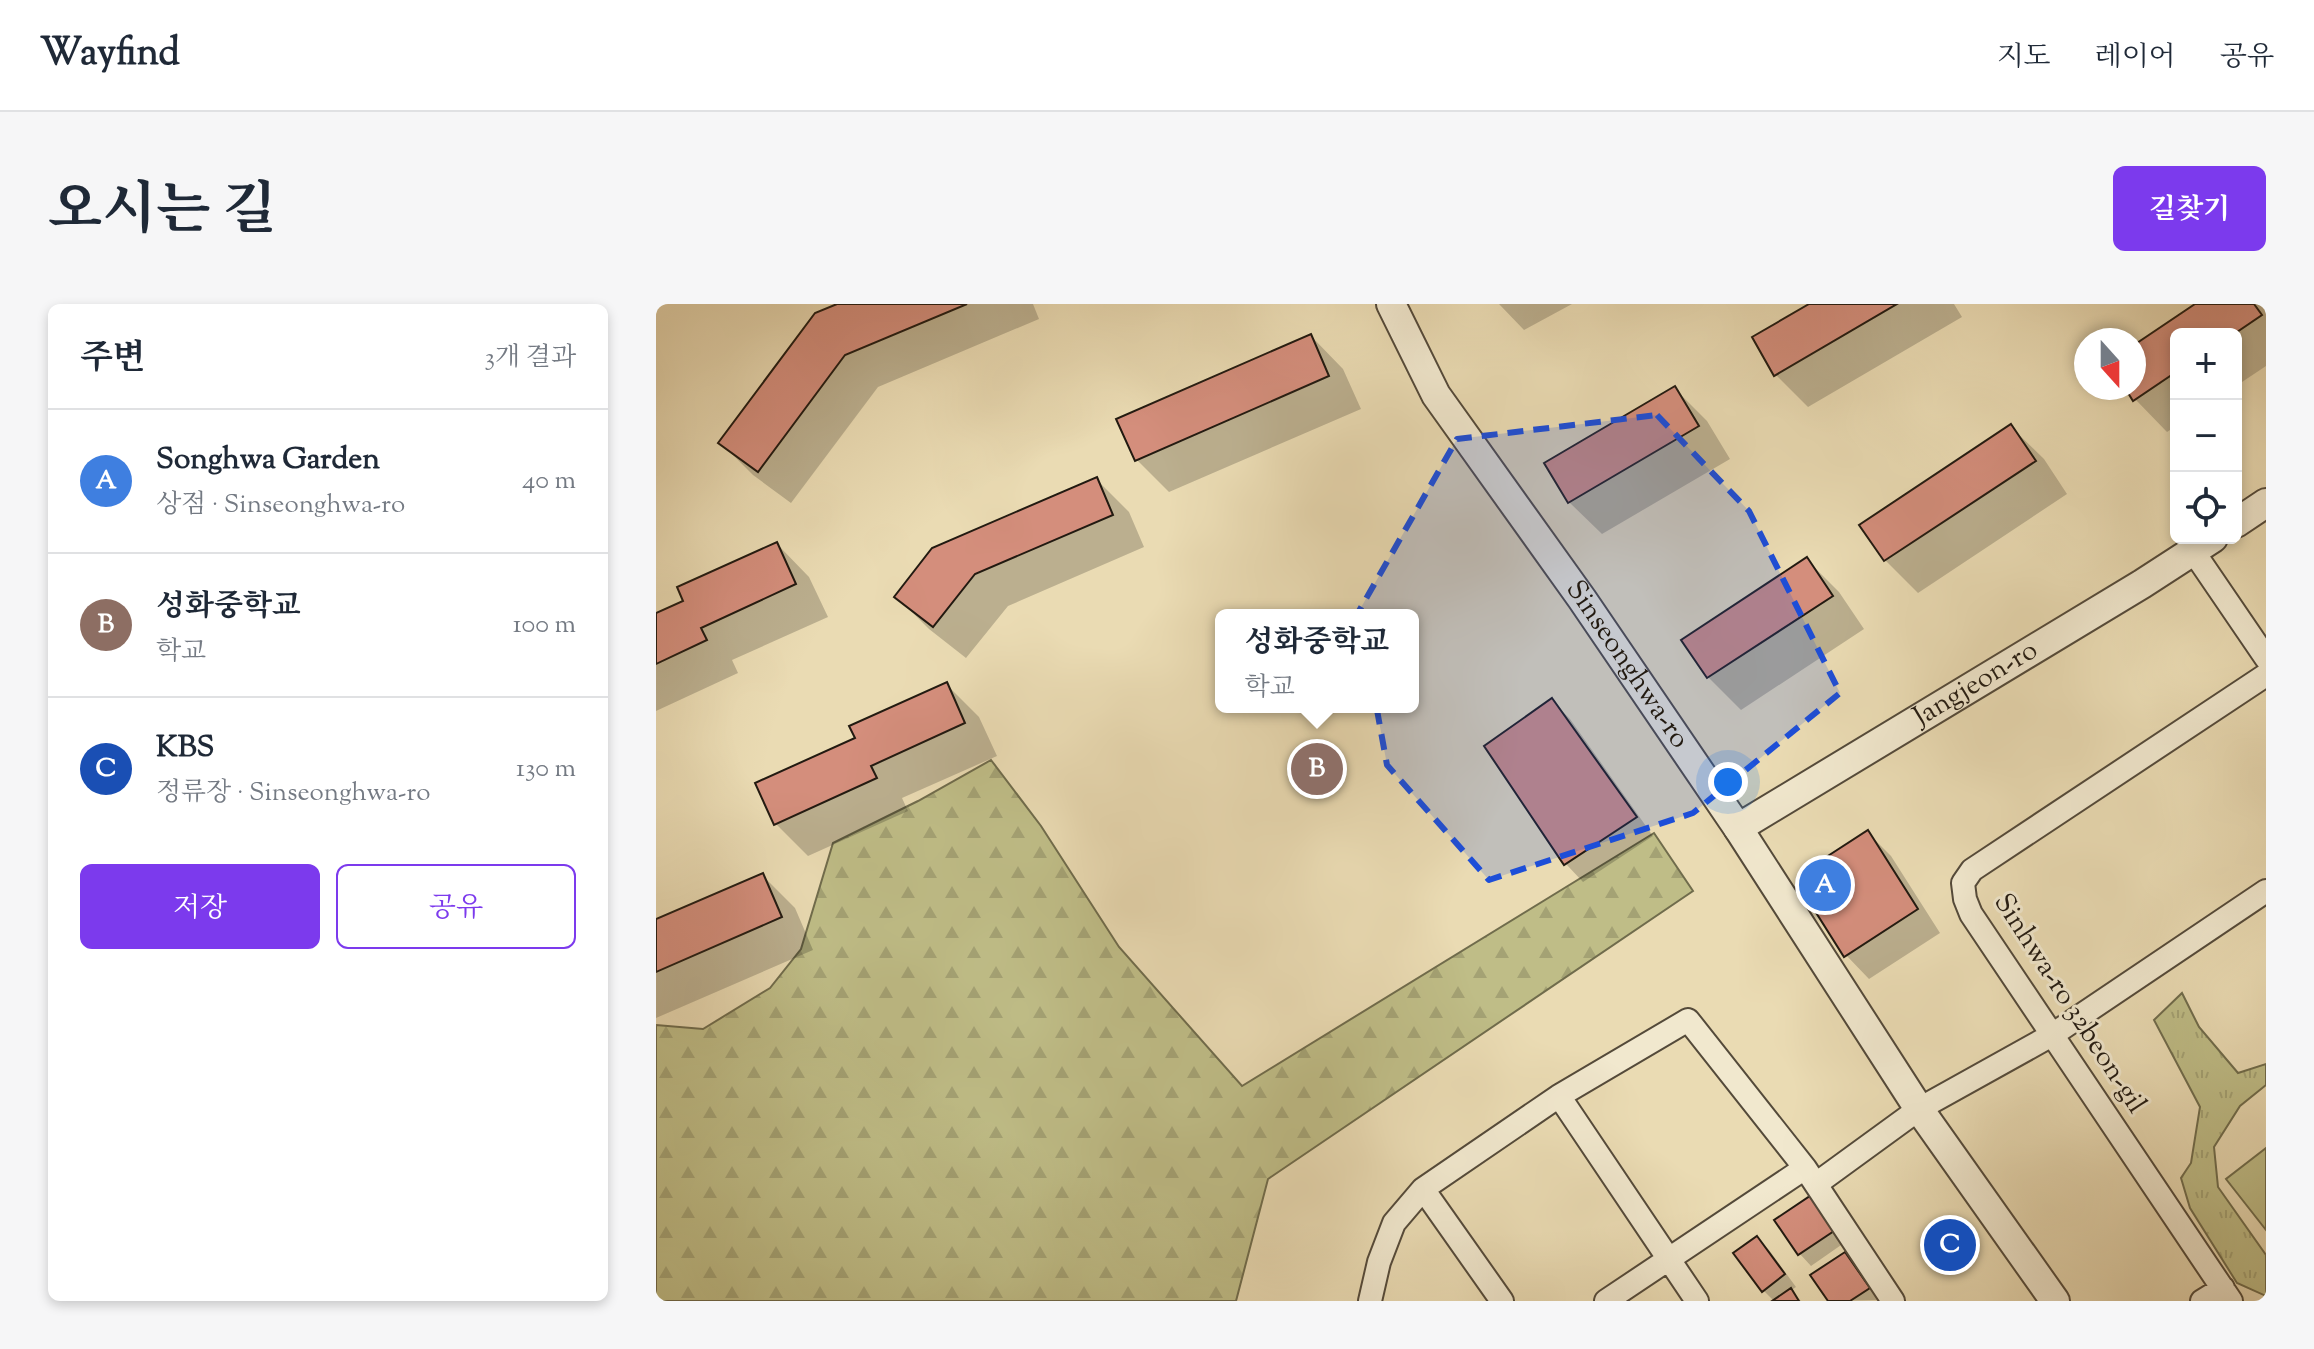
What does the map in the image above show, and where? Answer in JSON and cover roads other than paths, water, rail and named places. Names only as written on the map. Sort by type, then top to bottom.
[{"type":"street","name":"Sinseonghwa-ro","points":[[1391,304],[1436,395],[1582,599],[1738,828],[1919,1109],[2055,1301]]},
{"type":"street","points":[[2242,519],[2266,503]]},
{"type":"street","name":"Jangjeon-ro","points":[[1738,828],[2203,544]]},
{"type":"street","points":[[2203,544],[2266,658]]},
{"type":"street","name":"Sinhwa-ro 32beon-gil","points":[[2227,1294],[1971,914],[1963,883],[1972,870],[1985,861],[2266,675]]},
{"type":"street","points":[[1606,1301],[1669,1259],[1919,1109],[2052,1035],[2266,891]]},
{"type":"street","points":[[1370,1301],[1379,1262],[1394,1223],[1423,1189],[1559,1096],[1688,1020],[1810,1176],[1893,1301]]},
{"type":"street","points":[[1559,1096],[1697,1301]]},
{"type":"street","points":[[1423,1189],[1502,1301]]},
{"type":"street","points":[[2202,1301],[2227,1294]]},
{"type":"place","name":"성화중학교","points":[[1317,769]]},
{"type":"place","name":"Songhwa Garden","points":[[1825,885]]},
{"type":"place","name":"KBS","points":[[1950,1245]]}]
